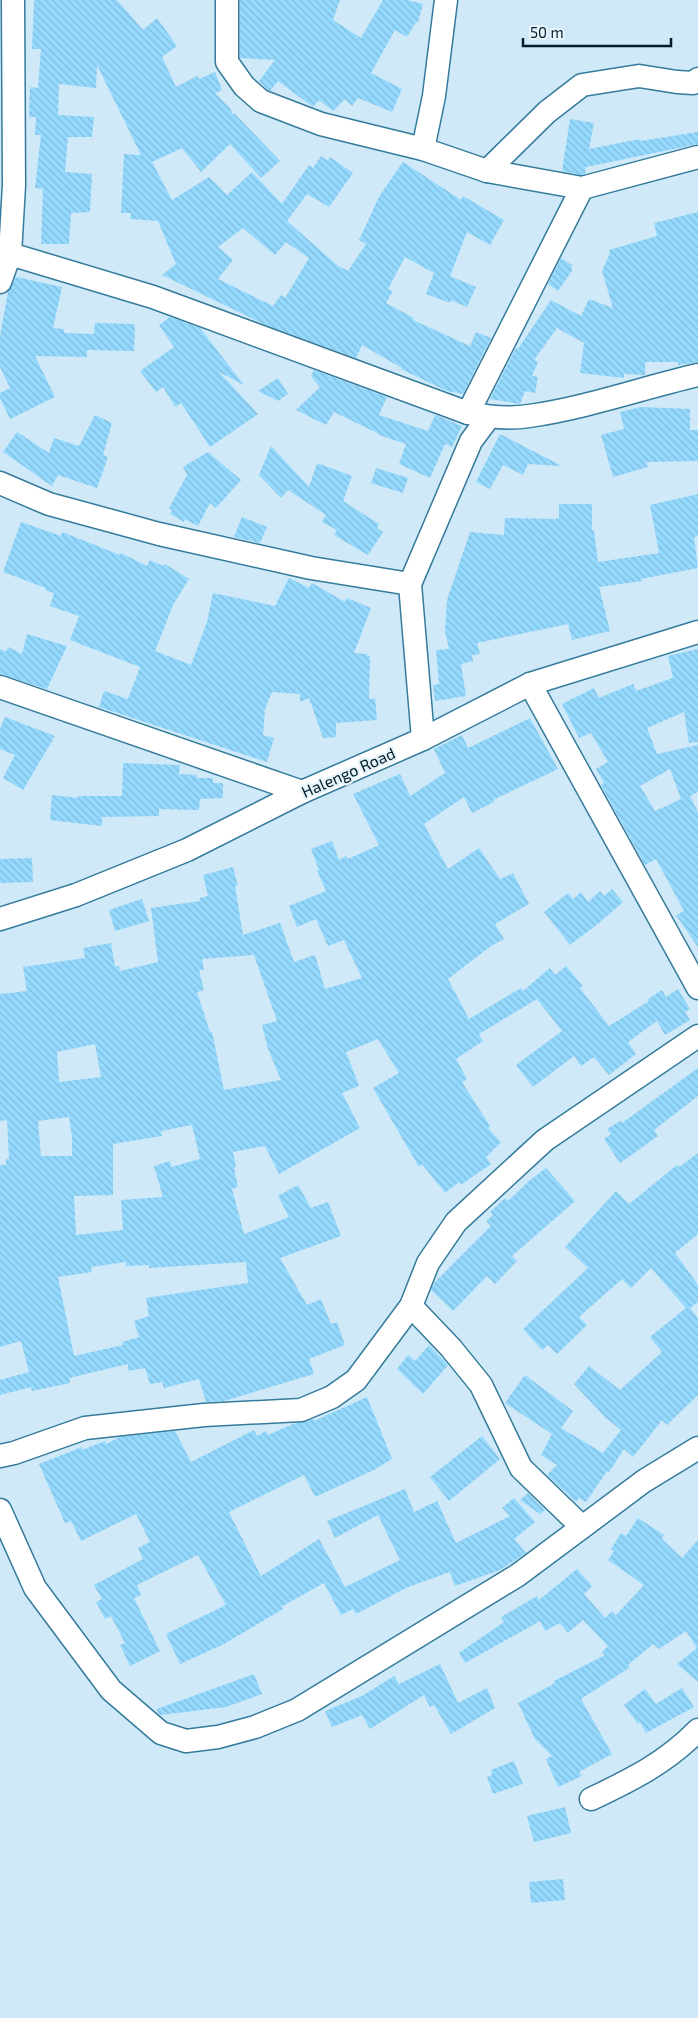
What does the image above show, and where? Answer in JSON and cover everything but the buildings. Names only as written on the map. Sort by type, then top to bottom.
[{"type":"street","points":[[0,282],[10,254],[14,176],[13,0]]},
{"type":"street","points":[[227,0],[227,62],[244,86],[261,101],[321,124],[423,149],[486,172],[582,188],[698,157]]},
{"type":"street","points":[[423,149],[434,96],[446,0]]},
{"type":"street","points":[[486,172],[547,112],[582,84],[639,76],[677,82],[693,82],[698,79]]},
{"type":"street","points":[[423,739],[410,584],[471,442],[478,415],[582,188]]},
{"type":"street","points":[[10,254],[153,297],[478,415],[528,416],[570,408],[698,375]]},
{"type":"street","points":[[0,483],[49,504],[159,534],[312,568],[410,584]]},
{"type":"street","name":"Halengo Road","points":[[0,919],[76,895],[187,850],[302,792],[423,739],[530,684],[698,632]]},
{"type":"street","points":[[530,684],[698,988]]},
{"type":"street","points":[[0,687],[302,792]]},
{"type":"street","points":[[0,1456],[14,1453],[85,1428],[204,1415],[301,1410],[332,1397],[356,1380],[411,1306],[428,1263],[456,1222],[545,1140],[698,1036]]},
{"type":"street","points":[[411,1306],[482,1384],[521,1468],[582,1527]]},
{"type":"street","points":[[0,1510],[35,1588],[111,1690],[161,1733],[186,1741],[218,1737],[255,1727],[297,1710],[518,1575],[644,1481],[698,1448]]},
{"type":"street","points":[[590,1799],[642,1774],[661,1762],[698,1730]]}]
